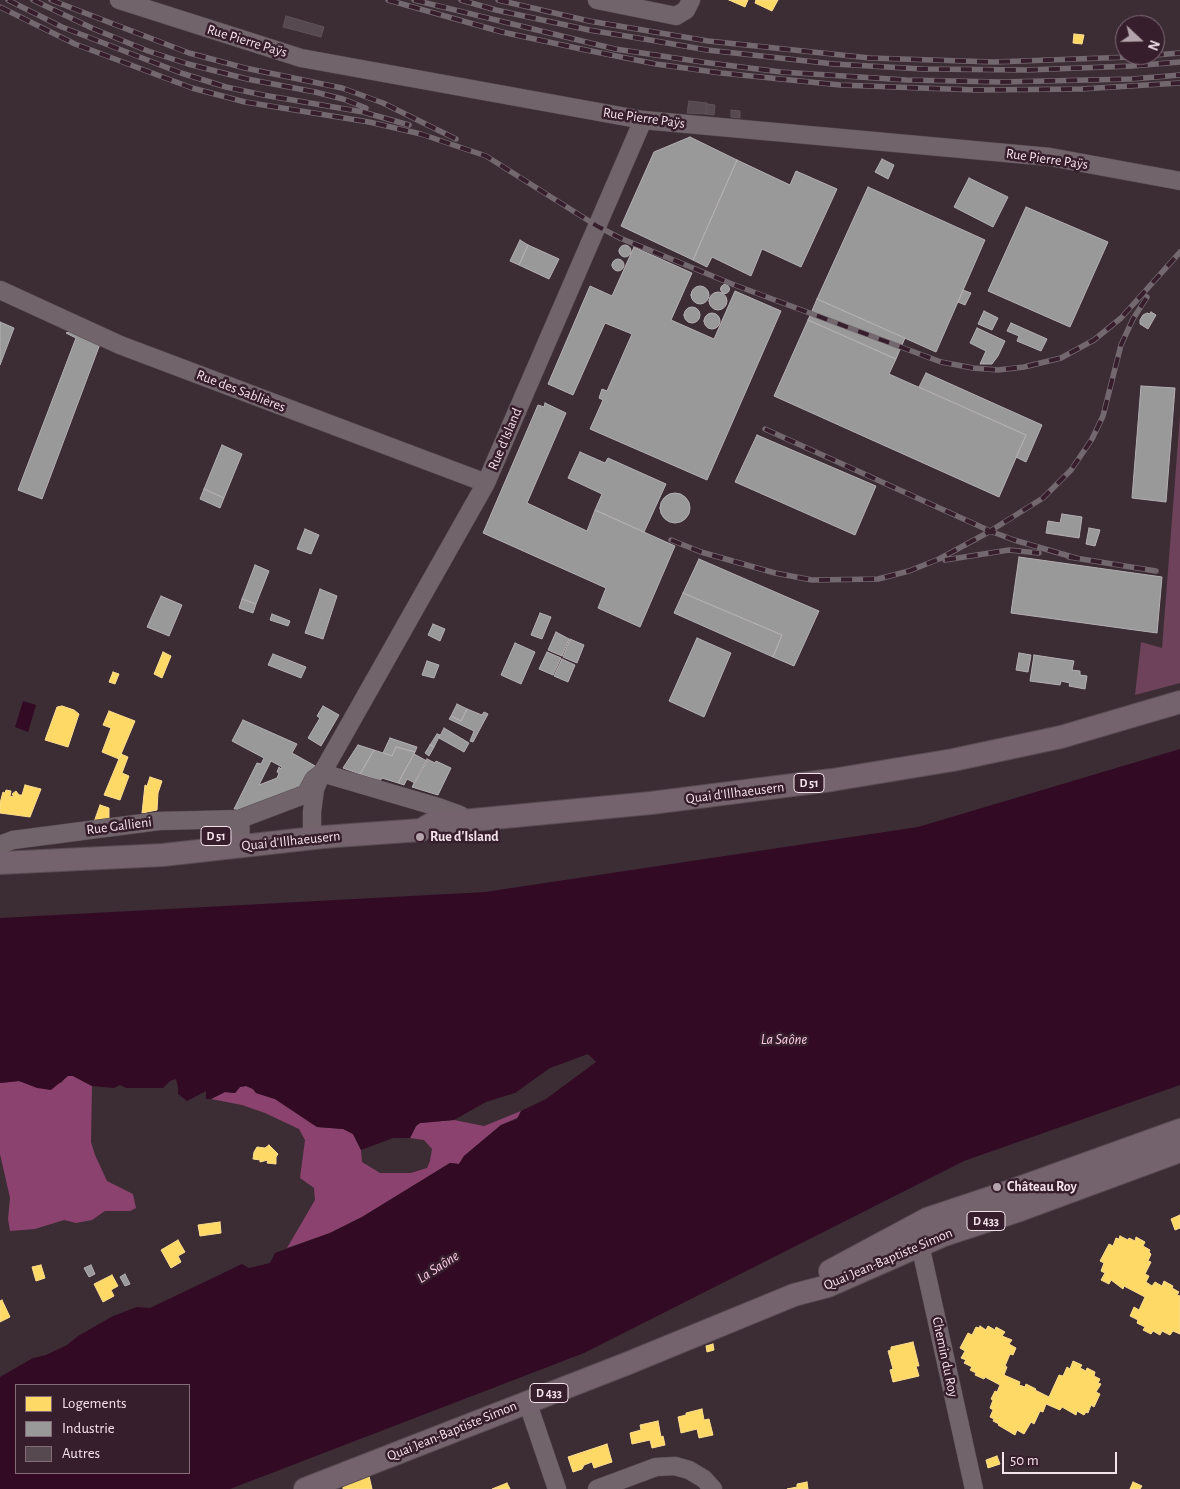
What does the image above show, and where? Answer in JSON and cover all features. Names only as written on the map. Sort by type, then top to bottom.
[{"type":"main road","name":"Quai d'Illhaeusern","points":[[0,852],[241,833],[312,833],[421,819],[431,824],[461,822],[651,803],[832,780],[943,762],[1061,737],[1180,702]]},
{"type":"main road","name":"Quai d'Illhaeusern","points":[[0,863],[163,855],[241,833]]},
{"type":"main road","name":"Quai Jean-Baptiste Simon","points":[[305,1489],[794,1295],[828,1286],[916,1236],[938,1215],[1180,1130]]},
{"type":"main road","name":"Quai Jean-Baptiste Simon","points":[[916,1236],[944,1234],[1020,1210],[1180,1151]]},
{"type":"street","name":"Rue Pierre Paÿs","points":[[119,0],[301,58],[643,120],[1050,157],[1180,181]]},
{"type":"street","points":[[597,0],[676,16],[686,10],[691,0]]},
{"type":"street","name":"Rue d'Island","points":[[312,833],[315,789],[326,774],[486,483],[643,120]]},
{"type":"street","name":"Rue des Sablières","points":[[0,290],[120,345],[486,483]]},
{"type":"street","points":[[326,774],[438,806],[460,815],[461,822]]},
{"type":"street","name":"Rue Gallieni","points":[[0,845],[13,840],[159,821],[241,833],[306,794],[314,780],[326,774]]},
{"type":"street","name":"Chemin du Roy","points":[[916,1236],[924,1258],[974,1489]]},
{"type":"street","points":[[527,1401],[557,1489]]},
{"type":"street","points":[[597,1489],[656,1466],[675,1466],[689,1470],[704,1478],[713,1489]]},
{"type":"shaded area","points":[[1180,416],[1180,683],[1135,695],[1141,642],[1162,648]]},
{"type":"shaded area","points":[[67,1076],[73,1076],[92,1086],[91,1142],[95,1155],[107,1181],[133,1194],[136,1208],[130,1211],[105,1211],[92,1220],[76,1223],[64,1220],[35,1229],[10,1231],[8,1219],[10,1198],[0,1154],[0,1083],[19,1081],[25,1083],[61,1083]]},
{"type":"shaded area","points":[[246,1086],[253,1089],[256,1093],[275,1099],[317,1127],[344,1129],[353,1134],[361,1150],[362,1162],[380,1173],[411,1173],[427,1168],[432,1149],[424,1140],[410,1138],[416,1126],[420,1123],[454,1120],[484,1126],[521,1111],[519,1117],[501,1125],[464,1156],[459,1164],[450,1163],[362,1217],[330,1233],[287,1248],[315,1200],[314,1188],[300,1178],[305,1140],[299,1129],[265,1113],[242,1105],[211,1099],[225,1092],[235,1093],[240,1087]]},
{"type":"water","points":[[23,701],[36,705],[28,732],[15,727]]},
{"type":"water","name":"La Saône","points":[[1180,749],[1180,1085],[964,1161],[584,1353],[230,1489],[0,1489],[0,1377],[33,1358],[46,1355],[67,1345],[78,1336],[113,1316],[137,1307],[150,1308],[242,1264],[249,1268],[270,1263],[275,1253],[330,1233],[362,1217],[450,1163],[459,1164],[464,1156],[501,1125],[517,1119],[521,1111],[546,1099],[596,1062],[588,1054],[550,1068],[515,1093],[486,1102],[454,1120],[420,1123],[416,1126],[410,1138],[393,1138],[361,1150],[353,1134],[343,1129],[317,1127],[275,1099],[256,1093],[253,1089],[246,1086],[240,1087],[235,1093],[225,1092],[211,1099],[206,1099],[206,1091],[187,1101],[178,1094],[176,1079],[170,1081],[163,1088],[126,1088],[120,1085],[114,1088],[92,1086],[73,1076],[68,1076],[51,1090],[37,1088],[19,1081],[0,1083],[0,918],[485,892],[918,827]]},
{"type":"building: Logements","points":[[729,0],[748,0],[745,7]]},
{"type":"building: Logements","points":[[756,0],[778,0],[772,11],[755,3]]},
{"type":"building: Logements","points":[[1074,34],[1084,35],[1082,44],[1073,43]]},
{"type":"building: Logements","points":[[163,652],[171,656],[162,678],[154,674]]},
{"type":"building: Logements","points":[[113,672],[119,674],[115,684],[109,682]]},
{"type":"building: Logements","points":[[62,706],[79,714],[68,747],[45,740],[57,707]]},
{"type":"building: Logements","points":[[109,711],[135,721],[119,759],[102,752],[111,728],[103,725]]},
{"type":"building: Logements","points":[[121,754],[128,757],[122,773],[129,776],[120,800],[104,795]]},
{"type":"building: Logements","points":[[150,777],[162,781],[158,793],[157,810],[142,813],[145,785],[147,786]]},
{"type":"building: Logements","points":[[25,785],[41,789],[30,817],[0,813],[3,792],[5,793],[6,790],[11,791],[10,796],[14,797],[12,794],[16,791],[19,795],[22,795]]},
{"type":"building: Logements","points":[[100,805],[109,808],[109,820],[94,822]]},
{"type":"building: Logements","points":[[269,1145],[278,1154],[276,1164],[267,1163],[268,1160],[260,1162],[260,1160],[253,1159],[257,1147],[265,1148]]},
{"type":"building: Logements","points":[[1180,1215],[1180,1228],[1175,1230],[1171,1219]]},
{"type":"building: Logements","points":[[220,1222],[221,1233],[200,1236],[198,1225]]},
{"type":"building: Logements","points":[[1120,1236],[1135,1241],[1136,1237],[1145,1242],[1143,1246],[1150,1250],[1151,1254],[1148,1261],[1151,1262],[1145,1274],[1149,1276],[1146,1282],[1152,1286],[1155,1282],[1162,1286],[1164,1281],[1179,1292],[1177,1295],[1180,1296],[1180,1334],[1173,1331],[1170,1335],[1162,1331],[1160,1335],[1153,1331],[1151,1334],[1143,1330],[1145,1327],[1137,1323],[1138,1320],[1130,1316],[1134,1307],[1139,1310],[1145,1297],[1124,1286],[1123,1289],[1111,1280],[1109,1284],[1101,1280],[1105,1273],[1101,1271],[1104,1263],[1100,1261],[1109,1244],[1113,1246],[1116,1238],[1119,1239]]},
{"type":"building: Logements","points":[[178,1240],[185,1252],[178,1256],[181,1262],[171,1268],[161,1250]]},
{"type":"building: Logements","points":[[41,1265],[45,1278],[36,1281],[32,1267]]},
{"type":"building: Logements","points":[[112,1275],[118,1286],[111,1290],[114,1296],[103,1302],[94,1284]]},
{"type":"building: Logements","points":[[2,1300],[10,1317],[0,1322],[0,1301]]},
{"type":"building: Logements","points":[[980,1326],[986,1330],[988,1326],[995,1330],[996,1327],[1005,1332],[1002,1336],[1012,1340],[1009,1344],[1016,1348],[1013,1355],[1010,1354],[1005,1366],[1007,1367],[1004,1375],[1020,1382],[1019,1385],[1025,1387],[1026,1384],[1049,1397],[1059,1375],[1063,1376],[1067,1367],[1070,1369],[1073,1361],[1082,1365],[1080,1368],[1086,1371],[1087,1368],[1095,1372],[1094,1376],[1100,1379],[1098,1383],[1101,1384],[1096,1392],[1100,1394],[1094,1407],[1091,1405],[1088,1413],[1086,1412],[1084,1415],[1077,1411],[1076,1415],[1062,1407],[1060,1410],[1046,1404],[1043,1412],[1040,1411],[1034,1424],[1031,1422],[1024,1434],[1017,1430],[1015,1435],[998,1425],[990,1417],[993,1410],[990,1408],[993,1400],[991,1399],[1000,1385],[985,1377],[984,1379],[975,1375],[976,1373],[970,1370],[972,1367],[964,1363],[966,1360],[961,1358],[965,1351],[960,1348],[968,1333],[972,1335],[976,1327],[979,1328]]},
{"type":"building: Logements","points":[[913,1342],[919,1366],[916,1366],[919,1376],[893,1382],[890,1370],[893,1369],[888,1351],[891,1350],[891,1347]]},
{"type":"building: Logements","points":[[713,1344],[714,1350],[707,1352],[706,1346]]},
{"type":"building: Logements","points":[[702,1409],[704,1420],[709,1419],[713,1435],[699,1438],[697,1429],[681,1433],[678,1417]]},
{"type":"building: Logements","points":[[658,1421],[661,1437],[663,1436],[665,1445],[652,1448],[650,1440],[632,1444],[630,1433],[641,1430],[640,1425]]},
{"type":"building: Logements","points":[[607,1444],[612,1462],[594,1468],[592,1462],[584,1465],[582,1469],[573,1472],[568,1457]]},
{"type":"building: Logements","points":[[997,1456],[1000,1464],[988,1468],[986,1460]]},
{"type":"building: Logements","points":[[369,1476],[372,1489],[343,1489],[343,1487]]},
{"type":"building: Logements","points":[[807,1482],[808,1489],[787,1489],[797,1487],[797,1484]]},
{"type":"building: Logements","points":[[1133,1482],[1142,1486],[1140,1489],[1130,1489]]},
{"type":"building: Logements","points":[[507,1483],[510,1489],[492,1489]]},
{"type":"building: Industrie","points":[[690,137],[737,160],[693,260],[621,226],[654,152]]},
{"type":"building: Industrie","points":[[882,159],[894,165],[888,179],[875,172]]},
{"type":"building: Industrie","points":[[737,160],[790,185],[796,171],[837,189],[801,267],[762,249],[751,276],[712,257],[707,267],[693,260]]},
{"type":"building: Industrie","points":[[969,178],[1008,197],[993,227],[954,207]]},
{"type":"building: Industrie","points":[[868,187],[985,240],[936,352],[817,299]]},
{"type":"building: Industrie","points":[[1026,207],[1108,242],[1070,327],[988,291]]},
{"type":"building: Industrie","points":[[520,240],[528,245],[519,265],[510,261]]},
{"type":"building: Industrie","points":[[528,245],[559,259],[549,279],[519,265]]},
{"type":"building: Industrie","points":[[625,245],[631,251],[625,257],[619,251]]},
{"type":"building: Industrie","points":[[634,247],[692,273],[671,320],[714,339],[735,291],[781,311],[707,480],[590,429],[603,400],[599,398],[602,389],[607,391],[632,334],[605,323],[573,395],[548,384],[590,286],[612,296]]},
{"type":"building: Industrie","points":[[618,259],[624,265],[618,271],[612,265]]},
{"type":"building: Industrie","points":[[725,284],[730,289],[725,294],[720,289]]},
{"type":"building: Industrie","points":[[700,286],[706,289],[709,295],[706,301],[700,304],[694,301],[691,295],[694,289]]},
{"type":"building: Industrie","points":[[963,290],[971,293],[965,305],[958,302]]},
{"type":"building: Industrie","points":[[718,292],[724,295],[727,301],[724,307],[718,310],[712,307],[709,301],[712,295]]},
{"type":"building: Industrie","points":[[817,299],[905,338],[896,359],[808,320]]},
{"type":"building: Industrie","points":[[689,307],[695,307],[700,312],[698,321],[689,323],[684,318],[684,312]]},
{"type":"building: Industrie","points":[[984,311],[998,318],[992,330],[978,324]]},
{"type":"building: Industrie","points":[[1151,312],[1156,315],[1148,329],[1140,324],[1140,320],[1143,315],[1150,314]]},
{"type":"building: Industrie","points":[[709,313],[715,313],[720,318],[718,327],[709,329],[704,324],[704,318]]},
{"type":"building: Industrie","points":[[808,320],[896,359],[889,374],[1026,435],[999,497],[774,396]]},
{"type":"building: Industrie","points":[[0,322],[14,328],[0,365]]},
{"type":"building: Industrie","points":[[1011,323],[1047,339],[1041,351],[1017,341],[1019,336],[1007,331]]},
{"type":"building: Industrie","points":[[977,328],[1005,341],[992,364],[980,364],[986,351],[970,343]]},
{"type":"building: Industrie","points":[[72,331],[100,344],[42,499],[18,490],[76,338],[66,333]]},
{"type":"building: Industrie","points":[[926,373],[1042,425],[1026,462],[1016,457],[1026,435],[919,387]]},
{"type":"building: Industrie","points":[[1141,386],[1175,388],[1166,502],[1132,498]]},
{"type":"building: Industrie","points":[[545,403],[566,413],[527,503],[587,531],[595,510],[675,546],[640,627],[598,608],[606,588],[483,533],[538,405],[544,407]]},
{"type":"building: Industrie","points":[[757,435],[876,486],[855,535],[735,482]]},
{"type":"building: Industrie","points":[[222,445],[242,454],[224,498],[204,489]]},
{"type":"building: Industrie","points":[[580,452],[605,463],[608,458],[666,484],[644,532],[595,510],[602,494],[568,478]]},
{"type":"building: Industrie","points":[[204,489],[224,498],[220,508],[200,499]]},
{"type":"building: Industrie","points":[[675,493],[686,497],[690,508],[686,519],[675,523],[664,519],[660,508],[664,497]]},
{"type":"building: Industrie","points":[[1062,514],[1082,517],[1079,538],[1046,533],[1048,521],[1060,523]]},
{"type":"building: Industrie","points":[[1089,528],[1100,530],[1095,546],[1086,544]]},
{"type":"building: Industrie","points":[[305,529],[319,535],[311,554],[297,549]]},
{"type":"building: Industrie","points":[[1019,557],[1162,577],[1157,633],[1011,613]]},
{"type":"building: Industrie","points":[[699,559],[819,611],[794,666],[773,657],[782,635],[683,593]]},
{"type":"building: Industrie","points":[[255,565],[269,571],[256,604],[242,599]]},
{"type":"building: Industrie","points":[[320,589],[337,596],[323,639],[305,633]]},
{"type":"building: Industrie","points":[[683,593],[782,635],[773,657],[674,613]]},
{"type":"building: Industrie","points":[[161,596],[182,605],[169,636],[147,627]]},
{"type":"building: Industrie","points":[[242,599],[256,604],[253,613],[239,608]]},
{"type":"building: Industrie","points":[[540,613],[551,617],[542,639],[531,635]]},
{"type":"building: Industrie","points":[[272,614],[290,621],[288,626],[270,620]]},
{"type":"building: Industrie","points":[[433,624],[445,629],[440,641],[428,635]]},
{"type":"building: Industrie","points":[[556,632],[569,639],[562,656],[548,650]]},
{"type":"building: Industrie","points":[[697,638],[731,653],[704,717],[669,701]]},
{"type":"building: Industrie","points":[[570,639],[584,645],[577,663],[563,657]]},
{"type":"building: Industrie","points":[[515,643],[535,652],[521,684],[501,675]]},
{"type":"building: Industrie","points":[[547,652],[561,658],[553,675],[539,669]]},
{"type":"building: Industrie","points":[[1019,653],[1031,655],[1028,672],[1016,670]]},
{"type":"building: Industrie","points":[[273,654],[306,667],[301,678],[268,665]]},
{"type":"building: Industrie","points":[[1034,655],[1074,661],[1072,670],[1080,671],[1080,675],[1087,676],[1085,689],[1069,686],[1070,683],[1061,681],[1060,685],[1030,681]]},
{"type":"building: Industrie","points":[[562,659],[575,665],[568,682],[554,676]]},
{"type":"building: Industrie","points":[[427,661],[439,665],[434,678],[422,675]]},
{"type":"building: Industrie","points":[[457,704],[467,709],[461,721],[451,716]]},
{"type":"building: Industrie","points":[[323,706],[339,715],[321,746],[308,738],[320,718],[317,716]]},
{"type":"building: Industrie","points":[[467,709],[482,715],[484,712],[488,714],[473,742],[470,741],[474,731],[449,719],[451,716],[461,721]]},
{"type":"building: Industrie","points":[[243,720],[297,744],[292,753],[317,767],[306,787],[245,810],[234,809],[257,763],[261,764],[264,758],[232,741]],"holes":[[[271,761],[282,767],[281,769],[279,767],[277,778],[259,785]]]},
{"type":"building: Industrie","points":[[444,728],[469,743],[464,752],[439,738]]},
{"type":"building: Industrie","points":[[437,734],[440,735],[434,747],[430,745]]},
{"type":"building: Industrie","points":[[390,738],[417,747],[415,752],[396,747],[392,756],[383,753]]},
{"type":"building: Industrie","points":[[358,745],[374,750],[360,774],[343,768]]},
{"type":"building: Industrie","points":[[430,745],[434,747],[429,756],[425,753]]},
{"type":"building: Industrie","points":[[396,747],[415,752],[398,783],[382,778],[380,781],[360,774],[374,750],[392,756]]},
{"type":"building: Industrie","points":[[414,754],[427,761],[415,783],[407,779],[404,785],[398,783]]},
{"type":"building: Industrie","points":[[427,759],[451,768],[438,795],[412,787]]},
{"type":"building: Industrie","points":[[91,1265],[95,1274],[89,1277],[84,1268]]},
{"type":"building: Industrie","points":[[125,1274],[130,1284],[125,1286],[120,1277]]},
{"type":"building: Autres","points":[[286,16],[324,27],[321,37],[283,27]]},
{"type":"building: Autres","points":[[689,101],[707,103],[706,114],[687,113]]},
{"type":"building: Autres","points":[[707,104],[715,105],[714,115],[706,114]]},
{"type":"building: Autres","points":[[731,110],[740,111],[740,118],[731,117]]},
{"type":"railway","points":[[8,0],[62,27],[181,73],[226,87],[363,112],[409,125]]},
{"type":"railway","points":[[33,0],[94,29],[148,51],[188,64],[247,79],[315,92],[343,99],[366,108]]},
{"type":"railway","points":[[51,0],[189,53],[245,68],[342,88],[383,103],[456,139]]},
{"type":"railway","points":[[388,0],[502,32],[656,64],[721,73],[840,85],[975,90],[1081,89],[1180,83]]},
{"type":"railway","points":[[414,0],[615,49],[781,72],[906,80],[1001,82],[1132,79],[1180,75]]},
{"type":"railway","points":[[461,0],[496,10],[589,30],[707,50],[834,64],[923,69],[1027,70],[1180,62]]},
{"type":"railway","points":[[498,0],[589,21],[708,41],[870,58],[994,62],[1131,57],[1180,53]]},
{"type":"railway","points":[[0,7],[75,44],[192,88],[245,102],[369,122],[421,134],[486,156],[597,226],[620,238],[732,284],[941,362],[998,370],[1024,367],[1061,358],[1094,340],[1121,318],[1180,252]]},
{"type":"railway","points":[[671,540],[701,552],[736,562],[775,573],[812,580],[878,579],[909,571],[939,559],[987,533],[1043,498],[1071,470],[1092,439],[1103,416],[1121,345],[1133,319],[1147,297]]},
{"type":"railway","points":[[765,429],[990,531],[1076,558]]},
{"type":"railway","points":[[945,560],[1009,550],[1039,553]]},
{"type":"railway","points":[[1069,557],[1156,571]]},
{"type":"place","name":"Rue d'Island","points":[[420,837]]},
{"type":"place","name":"Château Roy","points":[[997,1187]]}]
